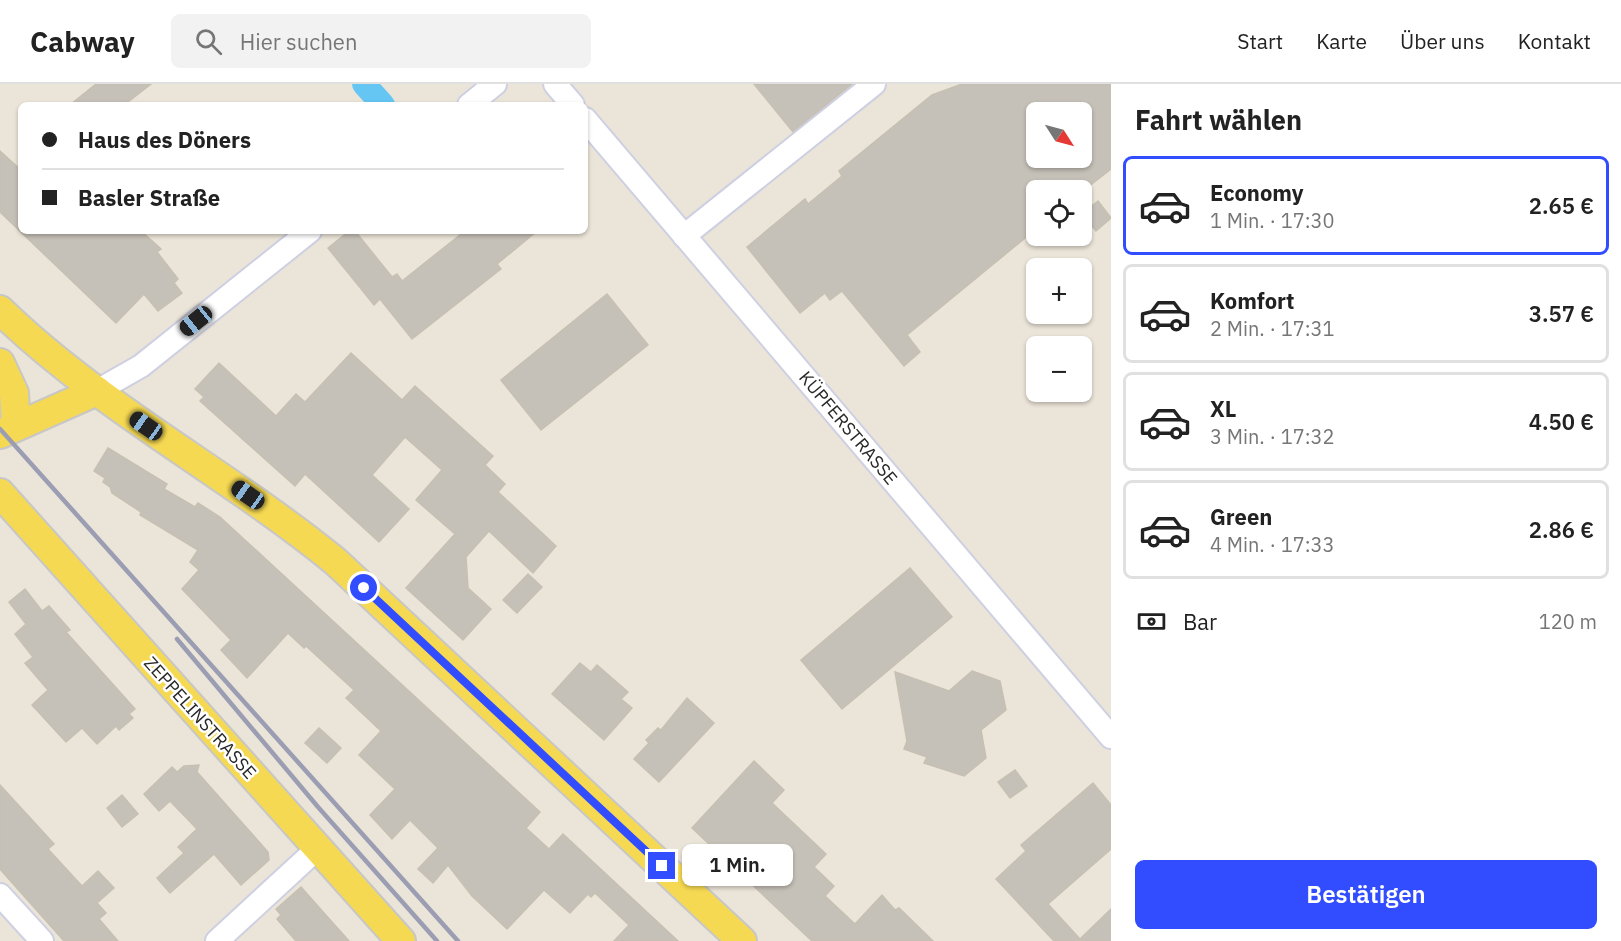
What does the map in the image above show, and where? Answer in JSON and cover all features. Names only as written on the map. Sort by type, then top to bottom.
[{"type":"main road","points":[[0,310],[42,349],[97,391],[296,530],[335,561],[742,941]]},
{"type":"main road","points":[[0,363],[14,393],[8,430]]},
{"type":"main road","points":[[8,430],[97,391]]},
{"type":"main road","name":"ZEPPELINSTRASSE","points":[[0,493],[401,941]]},
{"type":"street","points":[[472,102],[495,84]]},
{"type":"street","points":[[555,84],[570,102]]},
{"type":"street","points":[[684,236],[874,84]]},
{"type":"street","name":"KÜPFERSTRASSE","points":[[588,123],[1111,737]]},
{"type":"street","points":[[97,391],[141,366],[306,234]]},
{"type":"street","points":[[218,941],[317,849]]},
{"type":"street","points":[[0,895],[42,941]]},
{"type":"building","points":[[96,84],[151,84],[128,102],[74,102]]},
{"type":"building","points":[[754,84],[852,84],[793,132]]},
{"type":"building","points":[[962,84],[1111,84],[1111,169],[1092,184],[1092,180],[1026,180],[1026,237],[907,335],[920,352],[904,366],[842,291],[830,300],[825,293],[800,313],[747,247],[805,199],[808,204],[842,176],[839,171],[932,95]]},
{"type":"building","points":[[0,151],[18,167],[18,229],[0,212]]},
{"type":"building","points":[[1098,201],[1111,218],[1096,231],[1092,226],[1092,206]]},
{"type":"building","points":[[23,234],[144,234],[161,249],[157,252],[178,279],[174,283],[182,293],[158,311],[144,294],[116,323]]},
{"type":"building","points":[[345,234],[357,234],[392,277],[397,274],[402,281],[461,234],[533,234],[497,264],[501,269],[412,339],[380,299],[374,305],[328,248]]},
{"type":"building","points":[[607,294],[648,345],[541,430],[501,380]]},
{"type":"building","points":[[351,353],[402,400],[415,386],[493,456],[485,465],[505,484],[498,492],[556,546],[533,573],[489,531],[466,557],[468,588],[491,609],[463,640],[406,588],[455,534],[416,500],[442,470],[405,437],[372,475],[409,509],[379,542],[305,474],[295,486],[200,401],[204,397],[195,389],[219,363],[276,416],[296,394],[305,402]]},
{"type":"building","points":[[108,448],[167,484],[164,489],[195,507],[198,503],[220,517],[540,812],[526,828],[549,849],[563,834],[678,941],[614,941],[629,925],[595,893],[591,897],[588,894],[570,913],[544,890],[507,929],[472,896],[448,865],[433,883],[418,869],[438,848],[410,820],[392,839],[370,815],[395,789],[359,755],[381,731],[346,698],[354,690],[306,646],[304,648],[288,633],[247,678],[221,650],[231,640],[182,589],[199,570],[190,562],[198,550],[140,515],[141,512],[112,493],[110,487],[103,482],[105,478],[94,471]]},
{"type":"building","points":[[910,568],[952,617],[842,709],[801,660]]},
{"type":"building","points":[[528,574],[542,587],[517,613],[503,600]]},
{"type":"building","points":[[25,589],[42,611],[49,606],[70,630],[66,632],[135,709],[129,714],[133,718],[119,730],[116,726],[97,744],[82,728],[66,742],[32,705],[48,690],[25,663],[33,657],[15,634],[26,624],[9,602]]},
{"type":"building","points":[[580,663],[591,672],[597,665],[628,692],[621,699],[632,708],[604,740],[552,694]]},
{"type":"building","points":[[972,671],[1000,681],[1006,710],[981,730],[986,758],[964,776],[924,763],[927,757],[904,749],[907,741],[895,672],[949,691]]},
{"type":"building","points":[[687,698],[714,723],[659,782],[634,759],[649,743],[646,740],[658,728],[661,730]]},
{"type":"building","points":[[319,728],[341,748],[327,763],[305,743]]},
{"type":"building","points":[[754,761],[784,790],[772,803],[826,854],[814,867],[834,886],[825,896],[855,924],[882,895],[895,910],[899,908],[933,941],[812,941],[692,828]]},
{"type":"building","points":[[199,765],[197,772],[268,852],[269,860],[241,885],[214,854],[170,893],[157,878],[184,853],[178,847],[197,829],[170,801],[159,811],[144,794],[172,767],[177,772],[184,766]]},
{"type":"building","points":[[1015,770],[1027,786],[1010,798],[998,782]]},
{"type":"building","points":[[1093,783],[1111,805],[1111,849],[1048,904],[1080,939],[1111,909],[1111,941],[1054,941],[996,879],[1026,851],[1021,845]]},
{"type":"building","points":[[0,785],[54,844],[48,849],[82,886],[98,871],[114,888],[97,903],[106,913],[99,919],[118,941],[64,941],[0,869]]},
{"type":"building","points":[[122,795],[138,814],[122,827],[107,808]]},
{"type":"building","points":[[301,887],[349,941],[296,941],[277,919],[281,915],[276,909]]},
{"type":"waterway","points":[[364,84],[380,102]]},
{"type":"railway","points":[[0,429],[458,941]]},
{"type":"railway","points":[[177,639],[318,807],[437,941]]},
{"type":"route","points":[[364,588],[662,866]]}]
